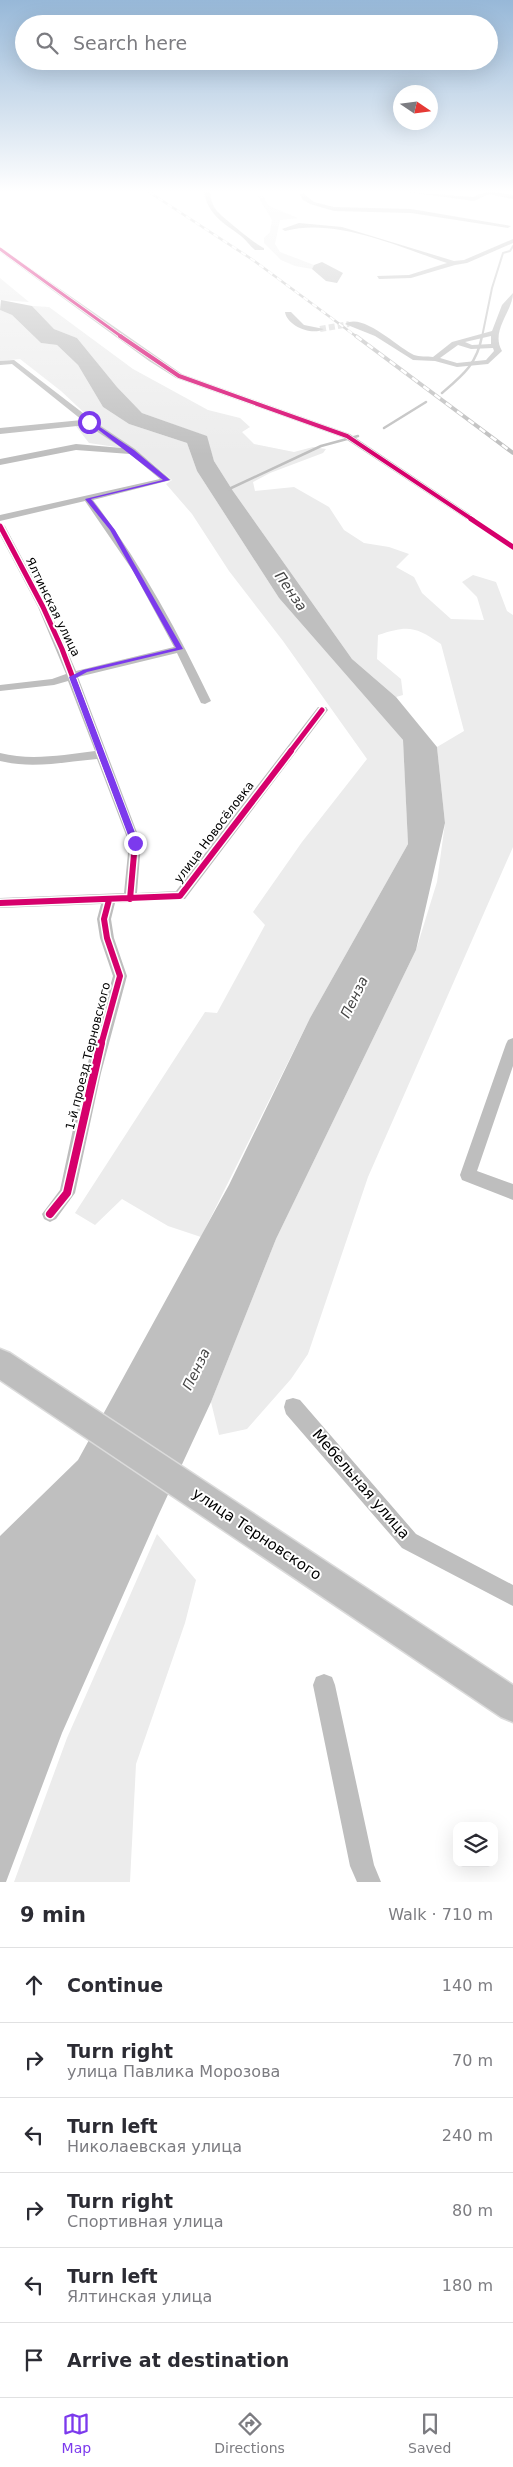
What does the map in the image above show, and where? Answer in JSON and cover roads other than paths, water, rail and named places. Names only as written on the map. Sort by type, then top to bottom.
[{"type":"main road","name":"улица Терновского","points":[[0,1363],[513,1705]]},
{"type":"street","points":[[43,280],[152,359],[179,376],[351,438],[513,547]]},
{"type":"street","points":[[349,324],[356,324],[378,334],[413,358],[435,359],[457,365],[488,362],[498,351],[495,346],[495,333],[500,324],[503,306],[513,295]]},
{"type":"street","points":[[288,314],[295,324],[302,327],[320,328]]},
{"type":"street","points":[[435,359],[438,354],[469,338],[495,333]]},
{"type":"street","points":[[460,343],[471,347],[495,346]]},
{"type":"street","points":[[0,363],[14,362],[89,422],[132,451],[167,480],[0,518]]},
{"type":"street","points":[[0,431],[89,422]]},
{"type":"street","points":[[0,462],[76,447],[132,451]]},
{"type":"street","points":[[88,499],[112,530],[180,649],[205,701]]},
{"type":"street","name":"Ялтинская улица","points":[[0,526],[43,607],[73,677],[135,843],[130,899]]},
{"type":"street","points":[[0,688],[54,682],[73,677],[85,671],[180,649]]},
{"type":"street","name":"улица Новосёловка","points":[[0,903],[180,896],[322,710]]},
{"type":"street","points":[[0,757],[19,762],[32,762],[103,754]]},
{"type":"street","name":"1-й проезд Терновского","points":[[50,1214],[67,1194],[93,1073],[120,976],[107,938],[104,919],[109,900]]},
{"type":"street","points":[[513,1044],[468,1175],[513,1192]]},
{"type":"street","name":"Мебельная улица","points":[[293,1408],[409,1540],[513,1596]]},
{"type":"street","points":[[324,1685],[362,1866],[368,1882]]},
{"type":"water","points":[[325,280],[339,280],[337,283]]},
{"type":"water","name":"Пенза","points":[[1,300],[32,306],[54,329],[77,338],[117,387],[142,413],[207,436],[214,461],[233,491],[352,659],[396,697],[437,747],[445,823],[416,950],[276,1239],[211,1402],[158,1516],[62,1733],[6,1882],[0,1882],[0,1536],[78,1460],[229,1185],[310,1018],[408,844],[403,740],[279,598],[197,471],[187,443],[129,424],[103,407],[78,365],[57,345],[41,343],[12,315],[0,310]]},
{"type":"waterway","points":[[482,337],[495,280]]},
{"type":"waterway","points":[[442,393],[473,362],[482,336]]},
{"type":"waterway","points":[[384,428],[426,402]]},
{"type":"waterway","points":[[229,489],[321,446],[358,436]]},
{"type":"tunnel","points":[[320,329],[349,324]]},
{"type":"railway","points":[[280,280],[357,337]]},
{"type":"railway","points":[[356,336],[513,453]]}]
